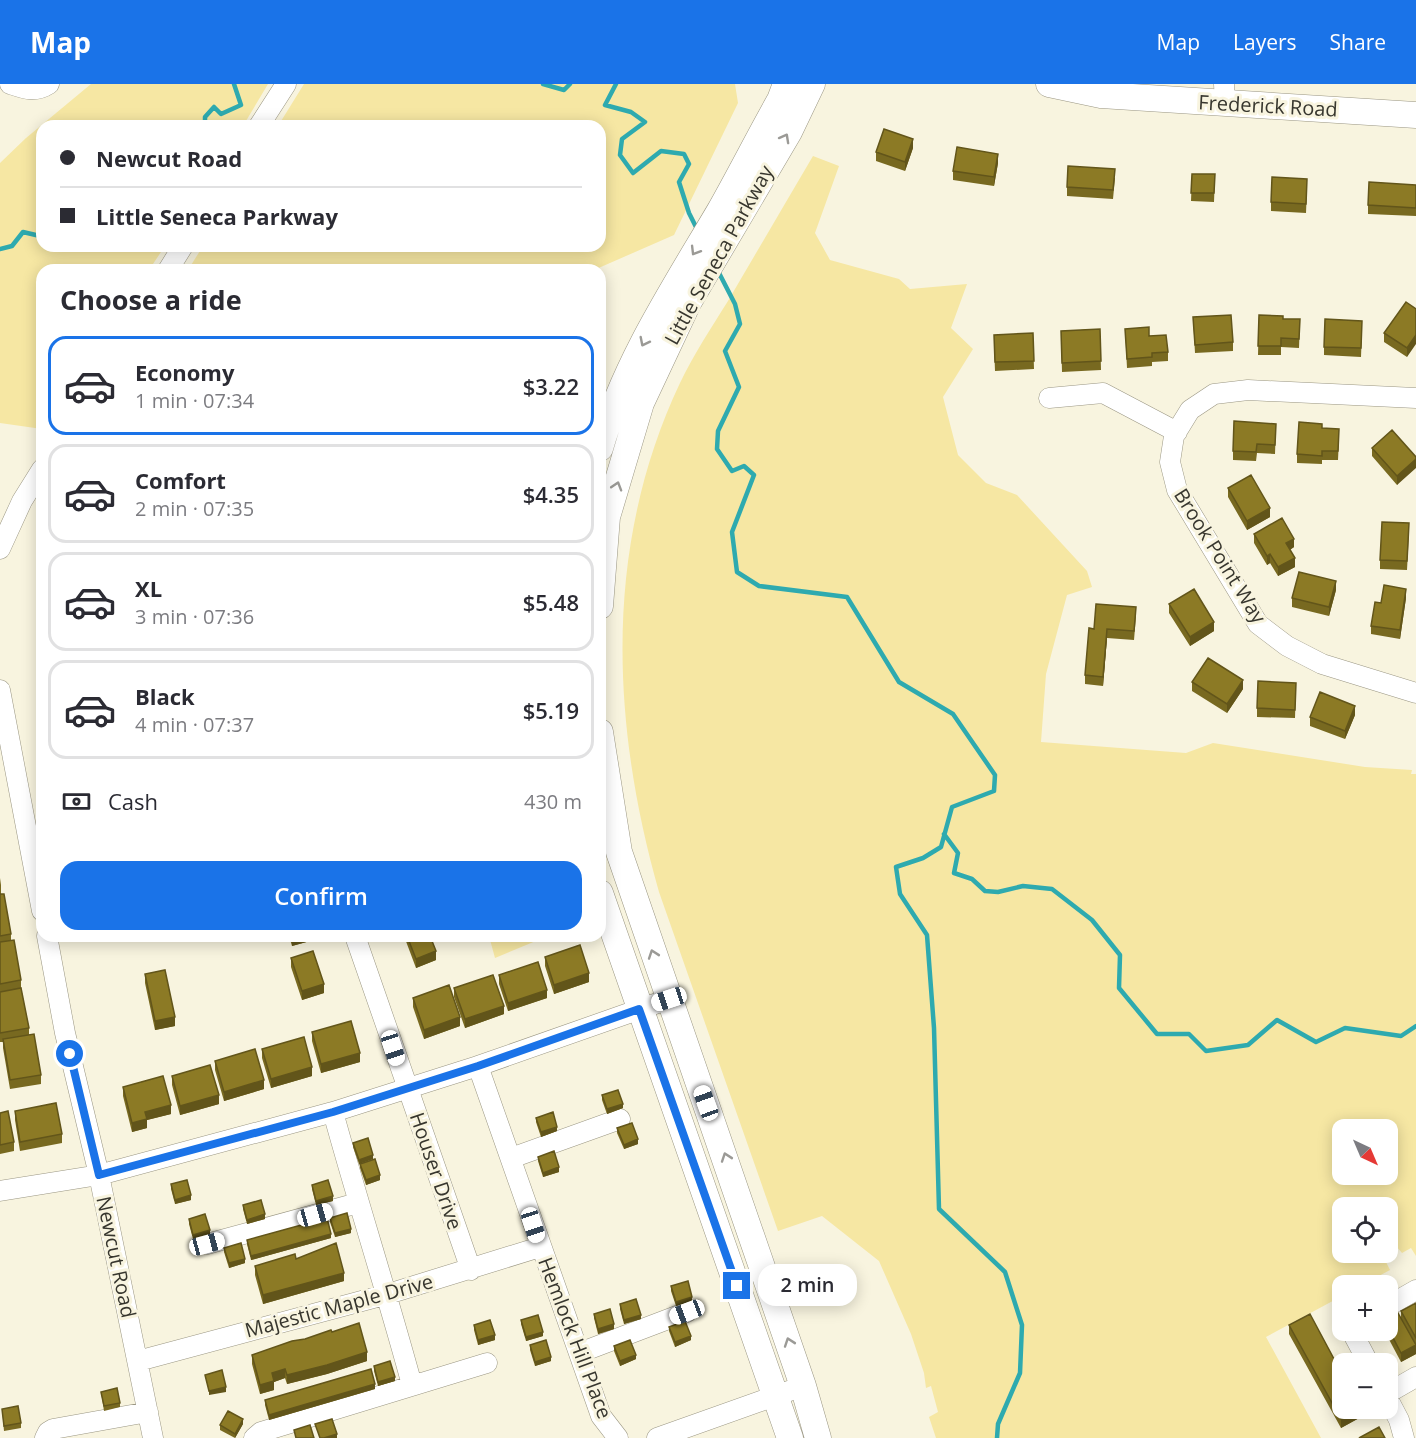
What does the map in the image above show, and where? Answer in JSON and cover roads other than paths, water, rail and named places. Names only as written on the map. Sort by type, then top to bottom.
[{"type":"main road","name":"Little Seneca Parkway","points":[[727,218],[786,84]]},
{"type":"main road","name":"Little Seneca Parkway","points":[[606,428],[628,373],[680,297],[727,218],[789,132],[812,84]]},
{"type":"main road","name":"Frederick Road","points":[[1049,84],[1101,95],[1225,94],[1416,115]]},
{"type":"main road","name":"Little Seneca Parkway","points":[[606,539],[611,505],[641,403],[680,297]]},
{"type":"main road","points":[[606,770],[619,852],[722,1144],[803,1386],[818,1438]]},
{"type":"main road","points":[[606,911],[790,1438]]},
{"type":"street","points":[[10,84],[32,91],[42,89],[49,84]]},
{"type":"street","points":[[263,120],[286,84]]},
{"type":"street","name":"Brook Point Way","points":[[1416,398],[1248,390],[1214,394],[1190,410],[1177,432],[1170,462],[1177,490],[1258,624],[1287,646],[1322,664],[1416,693]]},
{"type":"street","points":[[1049,398],[1103,393],[1177,432]]},
{"type":"street","points":[[0,549],[22,501],[36,479]]},
{"type":"street","points":[[0,690],[36,879]]},
{"type":"street","name":"Newcut Road","points":[[48,942],[65,1034],[99,1175],[153,1438]]},
{"type":"street","name":"Houser Drive","points":[[357,942],[471,1269]]},
{"type":"street","points":[[0,1191],[99,1175],[333,1112],[478,1066],[669,999]]},
{"type":"street","name":"Hemlock Hill Place","points":[[478,1066],[601,1416],[618,1438]]},
{"type":"street","points":[[333,1112],[358,1203],[388,1294],[412,1385]]},
{"type":"street","points":[[511,1158],[620,1119]]},
{"type":"street","points":[[207,1244],[358,1203]]},
{"type":"street","name":"Majestic Maple Drive","points":[[138,1360],[388,1294],[540,1247]]},
{"type":"street","points":[[1398,1300],[1416,1290]]},
{"type":"street","points":[[579,1353],[687,1312]]},
{"type":"street","points":[[254,1438],[261,1432],[487,1363]]},
{"type":"street","points":[[1398,1387],[1416,1377]]},
{"type":"street","points":[[657,1438],[803,1386]]},
{"type":"street","points":[[45,1438],[53,1429],[148,1412]]},
{"type":"street","points":[[1398,1418],[1404,1438]]},
{"type":"waterway","points":[[205,120],[214,107],[221,114],[241,105],[234,84]]},
{"type":"waterway","points":[[543,84],[564,90],[570,84]]},
{"type":"waterway","points":[[616,84],[605,105],[631,112],[645,122],[622,139],[620,155],[633,173],[661,151],[684,154],[689,164],[679,182],[689,213],[698,231]]},
{"type":"waterway","points":[[0,249],[12,246],[23,232],[36,235]]},
{"type":"waterway","points":[[718,271],[735,304],[740,324],[725,351],[739,387],[718,431],[717,449],[732,471],[744,466],[754,475],[732,532],[737,572],[759,586],[847,597],[899,682],[953,714],[995,775],[994,791],[952,807],[941,847],[923,858],[896,867],[900,894],[927,935],[934,1028],[939,1209],[1005,1272],[1022,1325],[1020,1373],[998,1424],[997,1438]]},
{"type":"waterway","points":[[944,834],[958,853],[954,873],[972,879],[985,891],[998,892],[1023,886],[1052,889],[1092,920],[1120,955],[1119,988],[1157,1034],[1189,1034],[1206,1051],[1248,1045],[1277,1020],[1316,1042],[1345,1028],[1401,1036],[1416,1026]]}]
